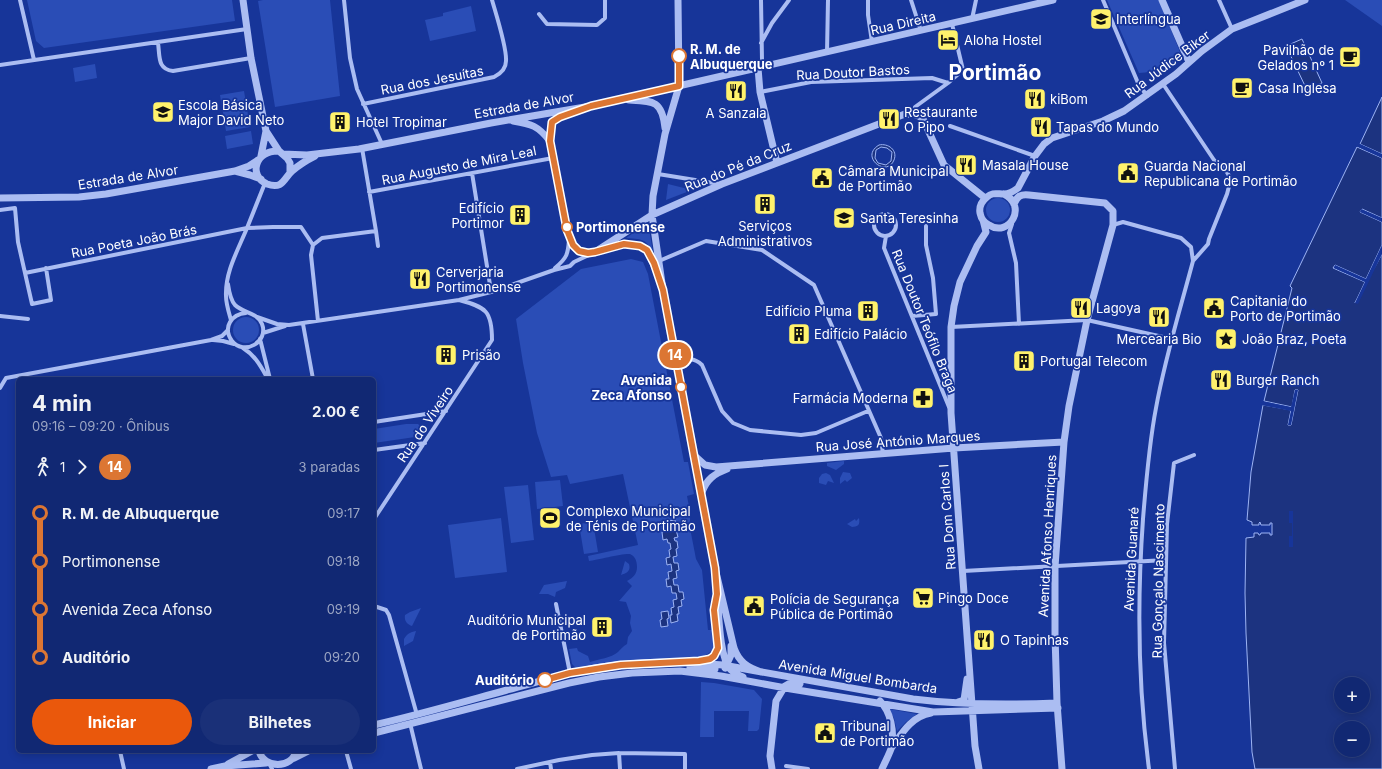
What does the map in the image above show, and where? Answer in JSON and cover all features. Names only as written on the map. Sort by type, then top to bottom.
[{"type":"street","points":[[20,0],[34,60]]},
{"type":"street","points":[[243,0],[251,58],[266,131],[290,163],[290,172]]},
{"type":"street","points":[[344,0],[350,58],[357,89],[382,144]]},
{"type":"street","name":"Rua dos Jesuítas","points":[[363,104],[494,77],[499,74],[504,68],[506,56],[492,0]]},
{"type":"street","points":[[539,14],[547,24],[597,25],[605,18],[605,0]]},
{"type":"street","points":[[678,0],[679,86],[666,134],[653,196],[652,215],[663,290],[715,568],[734,650],[743,664],[760,672]]},
{"type":"street","points":[[761,0],[762,60],[758,68],[760,92],[777,164]]},
{"type":"street","points":[[761,43],[772,23],[788,3],[788,0]]},
{"type":"street","points":[[827,53],[828,0]]},
{"type":"street","points":[[868,0],[868,14],[872,42]]},
{"type":"street","points":[[911,0],[921,31]]},
{"type":"street","points":[[972,19],[976,0]]},
{"type":"street","name":"Rua Direita","points":[[758,68],[1053,0]]},
{"type":"street","points":[[1103,0],[1138,83],[1147,96]]},
{"type":"street","points":[[1162,0],[1189,62]]},
{"type":"street","points":[[1219,0],[1232,29]]},
{"type":"street","name":"Rua Júdice Biker","points":[[1004,194],[1018,188],[1035,156],[1044,144],[1052,138],[1103,121],[1124,111],[1163,84],[1232,29],[1305,0]]},
{"type":"street","points":[[952,24],[963,70],[915,107],[913,114],[923,119],[944,165],[985,198]]},
{"type":"street","points":[[0,65],[247,29]]},
{"type":"street","points":[[158,43],[161,65],[166,70],[173,71],[251,58]]},
{"type":"street","name":"Estrada de Alvor","points":[[281,152],[317,154],[362,148],[491,123],[591,106],[758,68]]},
{"type":"street","name":"Rua Doutor Bastos","points":[[760,92],[811,82],[932,78],[948,83]]},
{"type":"street","points":[[1163,84],[1214,160],[1225,169],[1231,179],[1228,194],[1208,244],[1193,261]]},
{"type":"street","points":[[620,100],[651,101],[659,107],[664,118],[666,134]]},
{"type":"street","points":[[554,270],[565,260],[568,252],[569,240],[550,141],[552,122],[560,117],[591,106]]},
{"type":"street","name":"Rua do Pé da Cruz","points":[[595,252],[652,215],[722,184],[898,116],[913,114]]},
{"type":"street","points":[[491,123],[513,121],[526,123],[541,130],[550,141]]},
{"type":"street","points":[[950,126],[1035,156]]},
{"type":"street","points":[[263,181],[256,170],[266,131]]},
{"type":"street","points":[[362,148],[378,246]]},
{"type":"street","points":[[234,171],[249,166],[269,151],[281,152]]},
{"type":"street","points":[[234,171],[250,175],[270,185],[279,184],[285,181],[290,172],[317,154]]},
{"type":"street","name":"Rua Augusto de Mira Leal","points":[[369,192],[553,158]]},
{"type":"street","name":"Estrada de Alvor","points":[[0,198],[92,196],[234,171]]},
{"type":"street","points":[[472,173],[491,291]]},
{"type":"street","points":[[658,174],[722,184]]},
{"type":"street","points":[[0,388],[6,378],[211,340],[222,336],[228,330],[231,320],[226,297],[227,278],[247,228],[263,181]]},
{"type":"street","points":[[1013,219],[1006,226],[999,228],[992,227],[983,220],[980,210],[985,198],[993,193],[1004,194],[1010,198],[1014,204],[1016,212],[1009,233],[1016,263],[1019,324]]},
{"type":"street","name":"Avenida Afonso Henriques","points":[[1014,204],[1017,198],[1022,194],[1105,203],[1113,211],[1113,225],[1087,320],[1075,377],[1064,442],[1055,567],[1055,635],[1062,769]]},
{"type":"street","points":[[0,210],[15,208],[18,242],[32,304],[51,300],[46,268]]},
{"type":"street","name":"Rua Doutor Teófilo Braga","points":[[884,214],[893,217],[896,223],[894,232],[886,236],[880,235],[874,227],[878,217],[884,214]]},
{"type":"street","name":"Rua Dom Carlos I","points":[[979,769],[975,746],[951,413],[951,327],[960,282],[974,252],[986,232],[983,220]]},
{"type":"street","points":[[1113,225],[1123,222],[1181,238],[1191,247],[1193,261]]},
{"type":"street","points":[[247,228],[273,226],[301,227],[313,245]]},
{"type":"street","points":[[912,316],[936,314],[933,278],[926,245],[926,226]]},
{"type":"street","name":"Rua Poeta João Brás","points":[[25,273],[247,228]]},
{"type":"street","points":[[567,230],[573,245],[579,251],[595,252]]},
{"type":"street","points":[[318,321],[311,255],[313,245],[322,238],[376,231]]},
{"type":"street","name":"Rua Doutor Teófilo Braga","points":[[886,236],[884,248],[951,413]]},
{"type":"street","points":[[659,261],[706,241],[713,242],[762,250],[814,285],[881,438],[882,454]]},
{"type":"street","points":[[227,278],[230,295],[235,304],[246,313],[277,324],[289,325],[459,300],[570,266],[574,262],[595,252],[624,244],[640,246],[647,250],[654,263],[663,290]]},
{"type":"street","name":"Avenida Guanaré","points":[[1149,769],[1144,730],[1138,616],[1140,561],[1146,480],[1156,408],[1168,351],[1193,261]]},
{"type":"street","name":"Rua do Viveiro","points":[[376,516],[492,340],[492,324],[484,309],[476,304],[459,300]]},
{"type":"street","points":[[231,320],[240,313],[246,313]]},
{"type":"street","points":[[0,316],[28,319]]},
{"type":"street","points":[[211,340],[223,341],[239,346],[250,347],[255,345],[263,333],[263,327],[257,317]]},
{"type":"street","points":[[951,327],[1087,320],[1172,339]]},
{"type":"street","points":[[303,324],[313,377]]},
{"type":"street","points":[[263,333],[289,325]]},
{"type":"street","points":[[228,330],[233,342],[252,353],[268,377]]},
{"type":"street","points":[[260,339],[269,377]]},
{"type":"street","points":[[676,361],[691,358],[698,361],[702,365],[722,411],[733,423],[750,430],[801,435],[816,433],[868,411]]},
{"type":"street","points":[[376,422],[446,411]]},
{"type":"street","name":"Rua José António Marques","points":[[695,455],[705,465],[716,467],[954,448],[1064,442]]},
{"type":"street","points":[[376,450],[425,443]]},
{"type":"street","name":"Rua Gonçalo Nascimento","points":[[1174,769],[1164,643],[1167,524],[1174,464],[1194,456]]},
{"type":"street","name":"Rua José António Marques","points":[[702,494],[708,479],[715,473],[734,466]]},
{"type":"street","points":[[963,571],[1166,560]]},
{"type":"street","points":[[715,568],[722,646],[727,665]]},
{"type":"street","points":[[677,663],[710,659],[717,652],[718,646],[714,610],[717,594]]},
{"type":"street","points":[[556,604],[570,673]]},
{"type":"street","points":[[376,607],[386,610],[390,615],[418,715],[410,724],[421,769]]},
{"type":"street","name":"Rua Dom Carlos I","points":[[954,702],[964,700],[967,686],[967,633]]},
{"type":"street","points":[[727,665],[731,655],[732,638]]},
{"type":"street","name":"Avenida Miguel Bombarda","points":[[376,725],[418,715],[570,673],[621,665],[677,663],[727,665],[913,699],[954,702],[972,707]]},
{"type":"street","name":"Avenida Miguel Bombarda","points":[[376,732],[601,674],[630,669],[671,666],[722,669],[727,665]]},
{"type":"street","name":"Avenida Miguel Bombarda","points":[[727,665],[730,670],[737,675],[769,685],[775,689],[776,701]]},
{"type":"street","name":"Avenida Miguel Bombarda","points":[[573,682],[626,674],[657,671],[680,671],[721,676],[784,688],[933,712],[972,707],[1058,705]]},
{"type":"street","points":[[772,769],[770,756],[776,701],[784,688],[792,682],[846,692],[863,690],[875,695],[882,704],[890,720],[893,733],[892,747]]},
{"type":"street","points":[[882,769],[892,747],[902,732],[919,717],[933,712]]},
{"type":"street","points":[[120,753],[124,769]]},
{"type":"street","points":[[226,766],[249,753]]},
{"type":"street","points":[[260,753],[261,758],[270,766]]},
{"type":"street","points":[[347,753],[351,769]]},
{"type":"street","points":[[619,753],[620,769]]},
{"type":"street","points":[[517,769],[550,762],[619,753],[685,754],[685,769]]},
{"type":"street","points":[[211,769],[226,766],[288,766],[295,754]]},
{"type":"street","points":[[550,762],[551,769]]},
{"type":"street","points":[[786,766],[808,769]]},
{"type":"shaded area","points":[[27,0],[232,0],[235,21],[44,48],[36,41]]},
{"type":"shaded area","points":[[330,0],[340,96],[275,107],[258,1]]},
{"type":"shaded area","points":[[1107,0],[1159,0],[1182,57],[1172,64],[1162,68],[1139,73]]},
{"type":"shaded area","points":[[1345,0],[1382,0],[1382,26]]},
{"type":"shaded area","points":[[471,6],[476,31],[430,41],[425,20],[443,16],[443,13]]},
{"type":"shaded area","points":[[1302,39],[1322,83],[1307,90],[1286,46]]},
{"type":"shaded area","points":[[95,64],[97,78],[75,82],[73,68]]},
{"type":"shaded area","points":[[244,91],[250,127],[226,131],[220,95]]},
{"type":"shaded area","points":[[1382,97],[1382,154],[1360,144]]},
{"type":"shaded area","points":[[251,131],[253,144],[227,149],[225,136]]},
{"type":"shaded area","points":[[879,145],[889,146],[895,153],[894,160],[891,165],[886,167],[876,164],[872,155],[874,150]],"holes":[[[881,147],[887,148],[892,152],[891,161],[886,165],[878,163],[875,158],[876,150]]]},
{"type":"shaded area","points":[[1357,147],[1382,158],[1382,218],[1362,209],[1360,212],[1382,222],[1382,245],[1366,279],[1335,265],[1333,268],[1365,282],[1355,303],[1382,254],[1382,769],[1255,769],[1252,752],[1246,633],[1246,538],[1254,537],[1254,533],[1258,533],[1260,535],[1261,533],[1270,533],[1270,535],[1272,535],[1272,523],[1270,523],[1270,525],[1261,525],[1260,522],[1259,525],[1252,525],[1252,522],[1247,520],[1251,472],[1263,405],[1291,410],[1288,425],[1291,425],[1298,390],[1295,390],[1292,407],[1264,401],[1292,288],[1290,286]]},
{"type":"shaded area","points":[[668,184],[692,190],[666,200]]},
{"type":"shaded area","points":[[998,198],[1003,199],[1009,205],[1009,215],[1003,221],[998,222],[993,221],[987,215],[986,210],[987,205],[993,199]]},
{"type":"shaded area","points":[[648,223],[654,258],[648,244],[642,240],[626,238]]},
{"type":"shaded area","points":[[631,259],[643,262],[648,274],[684,462],[688,462],[694,494],[687,496],[690,512],[690,528],[696,559],[702,570],[708,630],[715,630],[715,642],[709,653],[693,659],[577,669],[572,664],[569,649],[577,648],[578,651],[588,656],[590,662],[612,656],[627,644],[628,637],[632,631],[630,623],[631,616],[626,602],[619,601],[632,586],[627,581],[633,577],[636,572],[637,565],[635,559],[632,555],[627,554],[589,561],[588,556],[638,545],[623,474],[570,484],[567,475],[551,477],[537,433],[516,319],[581,269]]},
{"type":"shaded area","points":[[246,317],[255,321],[259,330],[255,339],[246,343],[237,339],[233,330],[237,321]]},
{"type":"shaded area","points":[[406,424],[418,424],[424,430],[415,437],[376,443],[376,429]]},
{"type":"shaded area","points":[[844,461],[844,464],[836,470],[827,466],[827,463]]},
{"type":"shaded area","points":[[843,472],[850,473],[852,478],[847,482],[845,480],[840,484],[840,478]]},
{"type":"shaded area","points":[[826,473],[830,475],[834,483],[828,481],[826,485],[819,483],[819,478],[822,474]]},
{"type":"shaded area","points":[[560,480],[563,506],[537,509],[535,482]]},
{"type":"shaded area","points":[[528,485],[534,540],[511,543],[504,487]]},
{"type":"shaded area","points":[[501,518],[507,572],[455,578],[448,525]]},
{"type":"shaded area","points":[[859,518],[858,526],[852,527],[847,524],[855,519],[856,521]]},
{"type":"shaded area","points":[[675,520],[676,527],[673,528],[673,530],[676,530],[678,537],[674,538],[675,541],[677,541],[678,548],[676,549],[677,556],[673,557],[674,563],[678,563],[679,570],[676,571],[677,578],[673,579],[674,585],[678,585],[679,592],[683,592],[684,599],[681,600],[682,606],[678,607],[678,621],[671,623],[670,615],[672,615],[671,608],[674,607],[673,600],[677,599],[676,593],[672,593],[671,586],[667,587],[666,579],[669,579],[668,572],[672,571],[671,564],[667,565],[666,558],[670,557],[669,550],[671,549],[670,543],[668,543],[667,539],[663,540],[662,532],[666,531],[665,529],[662,529],[661,522]]},
{"type":"shaded area","points":[[593,522],[598,552],[584,554],[579,524]]},
{"type":"shaded area","points":[[625,561],[629,564],[629,570],[621,575]]},
{"type":"shaded area","points":[[567,581],[565,588],[556,592],[555,597],[548,594],[539,594],[544,585]]},
{"type":"shaded area","points":[[421,608],[412,626],[405,621],[405,615]]},
{"type":"shaded area","points":[[668,611],[668,626],[661,627],[661,612]]},
{"type":"shaded area","points":[[416,631],[413,641],[404,646],[404,639],[406,636]]},
{"type":"shaded area","points":[[701,682],[754,690],[762,699],[759,729],[757,731],[748,731],[749,711],[714,711],[714,737],[700,737]]},
{"type":"shaded area","points":[[889,709],[917,714],[897,731],[894,718]]},
{"type":"pier","points":[[1358,143],[1382,154],[1382,158],[1356,146]]},
{"type":"pier","points":[[1361,209],[1382,218],[1382,222],[1360,212]]},
{"type":"pier","points":[[1382,245],[1382,254],[1358,304],[1355,303],[1365,282],[1334,268],[1335,265],[1366,279]]},
{"type":"pier","points":[[1295,390],[1298,390],[1291,425],[1288,425],[1291,411],[1261,405],[1263,403],[1262,401],[1291,407]]},
{"type":"pier","points":[[1289,511],[1293,511],[1293,547],[1289,547],[1289,536],[1292,536],[1292,523],[1289,523]]},
{"type":"bus line","name":"14","points":[[545,680],[570,673],[602,667],[647,663],[677,663],[710,659],[717,652],[718,648],[714,610],[717,594],[715,568],[663,290],[654,263],[647,250],[640,246],[624,244],[588,253],[579,251],[573,245],[567,230],[550,141],[552,122],[560,117],[591,106],[679,86],[679,56]]},
{"type":"place","name":"Interlíngua","points":[[1101,19]]},
{"type":"place","name":"Aloha Hostel","points":[[948,40]]},
{"type":"place","name":"R. M. de Albuquerque","points":[[679,56]]},
{"type":"place","name":"Pavilhão de Gelados nº 1","points":[[1350,57]]},
{"type":"place","name":"Casa Inglesa","points":[[1242,88]]},
{"type":"place","name":"A Sanzala","points":[[736,91]]},
{"type":"place","name":"kiBom","points":[[1035,99]]},
{"type":"place","name":"Escola Básica Major David Neto","points":[[163,112]]},
{"type":"place","name":"Restaurante O Pipo","points":[[889,119]]},
{"type":"place","name":"Hotel Tropimar","points":[[340,122]]},
{"type":"place","name":"Tapas do Mundo","points":[[1041,127]]},
{"type":"place","name":"Masala House","points":[[966,165]]},
{"type":"place","name":"Guarda Nacional Republicana de Portimão","points":[[1128,173]]},
{"type":"place","name":"Câmara Municipal de Portimão","points":[[822,178]]},
{"type":"place","name":"Serviços Administrativos","points":[[765,204]]},
{"type":"place","name":"Edifício Portimor","points":[[520,215]]},
{"type":"place","name":"Santa Teresinha","points":[[844,218]]},
{"type":"place","name":"Portimonense","points":[[567,227]]},
{"type":"place","name":"Cerverjaria Portimonense","points":[[420,279]]},
{"type":"place","name":"Lagoya","points":[[1081,308]]},
{"type":"place","name":"Capitania do Porto de Portimão","points":[[1214,308]]},
{"type":"place","name":"Edifício Pluma","points":[[868,311]]},
{"type":"place","name":"Mercearia Bio","points":[[1159,317]]},
{"type":"place","name":"Edifício Palácio","points":[[799,334]]},
{"type":"place","name":"João Braz, Poeta","points":[[1226,339]]},
{"type":"place","name":"Prisão","points":[[446,355]]},
{"type":"place","name":"Portugal Telecom","points":[[1024,361]]},
{"type":"place","name":"Burger Ranch","points":[[1221,380]]},
{"type":"place","name":"Avenida Zeca Afonso","points":[[681,387]]},
{"type":"place","name":"Farmácia Moderna","points":[[923,398]]},
{"type":"place","name":"Complexo Municipal de Ténis de Portimão","points":[[550,518]]},
{"type":"place","name":"Pingo Doce","points":[[923,598]]},
{"type":"place","name":"Polícia de Segurança Pública de Portimão","points":[[754,606]]},
{"type":"place","name":"Auditório Municipal de Portimão","points":[[602,627]]},
{"type":"place","name":"O Tapinhas","points":[[984,640]]},
{"type":"place","name":"Auditório","points":[[545,680]]},
{"type":"place","name":"Tribunal de Portimão","points":[[825,733]]},
{"type":"district","name":"Portimão","points":[[995,73]]}]
